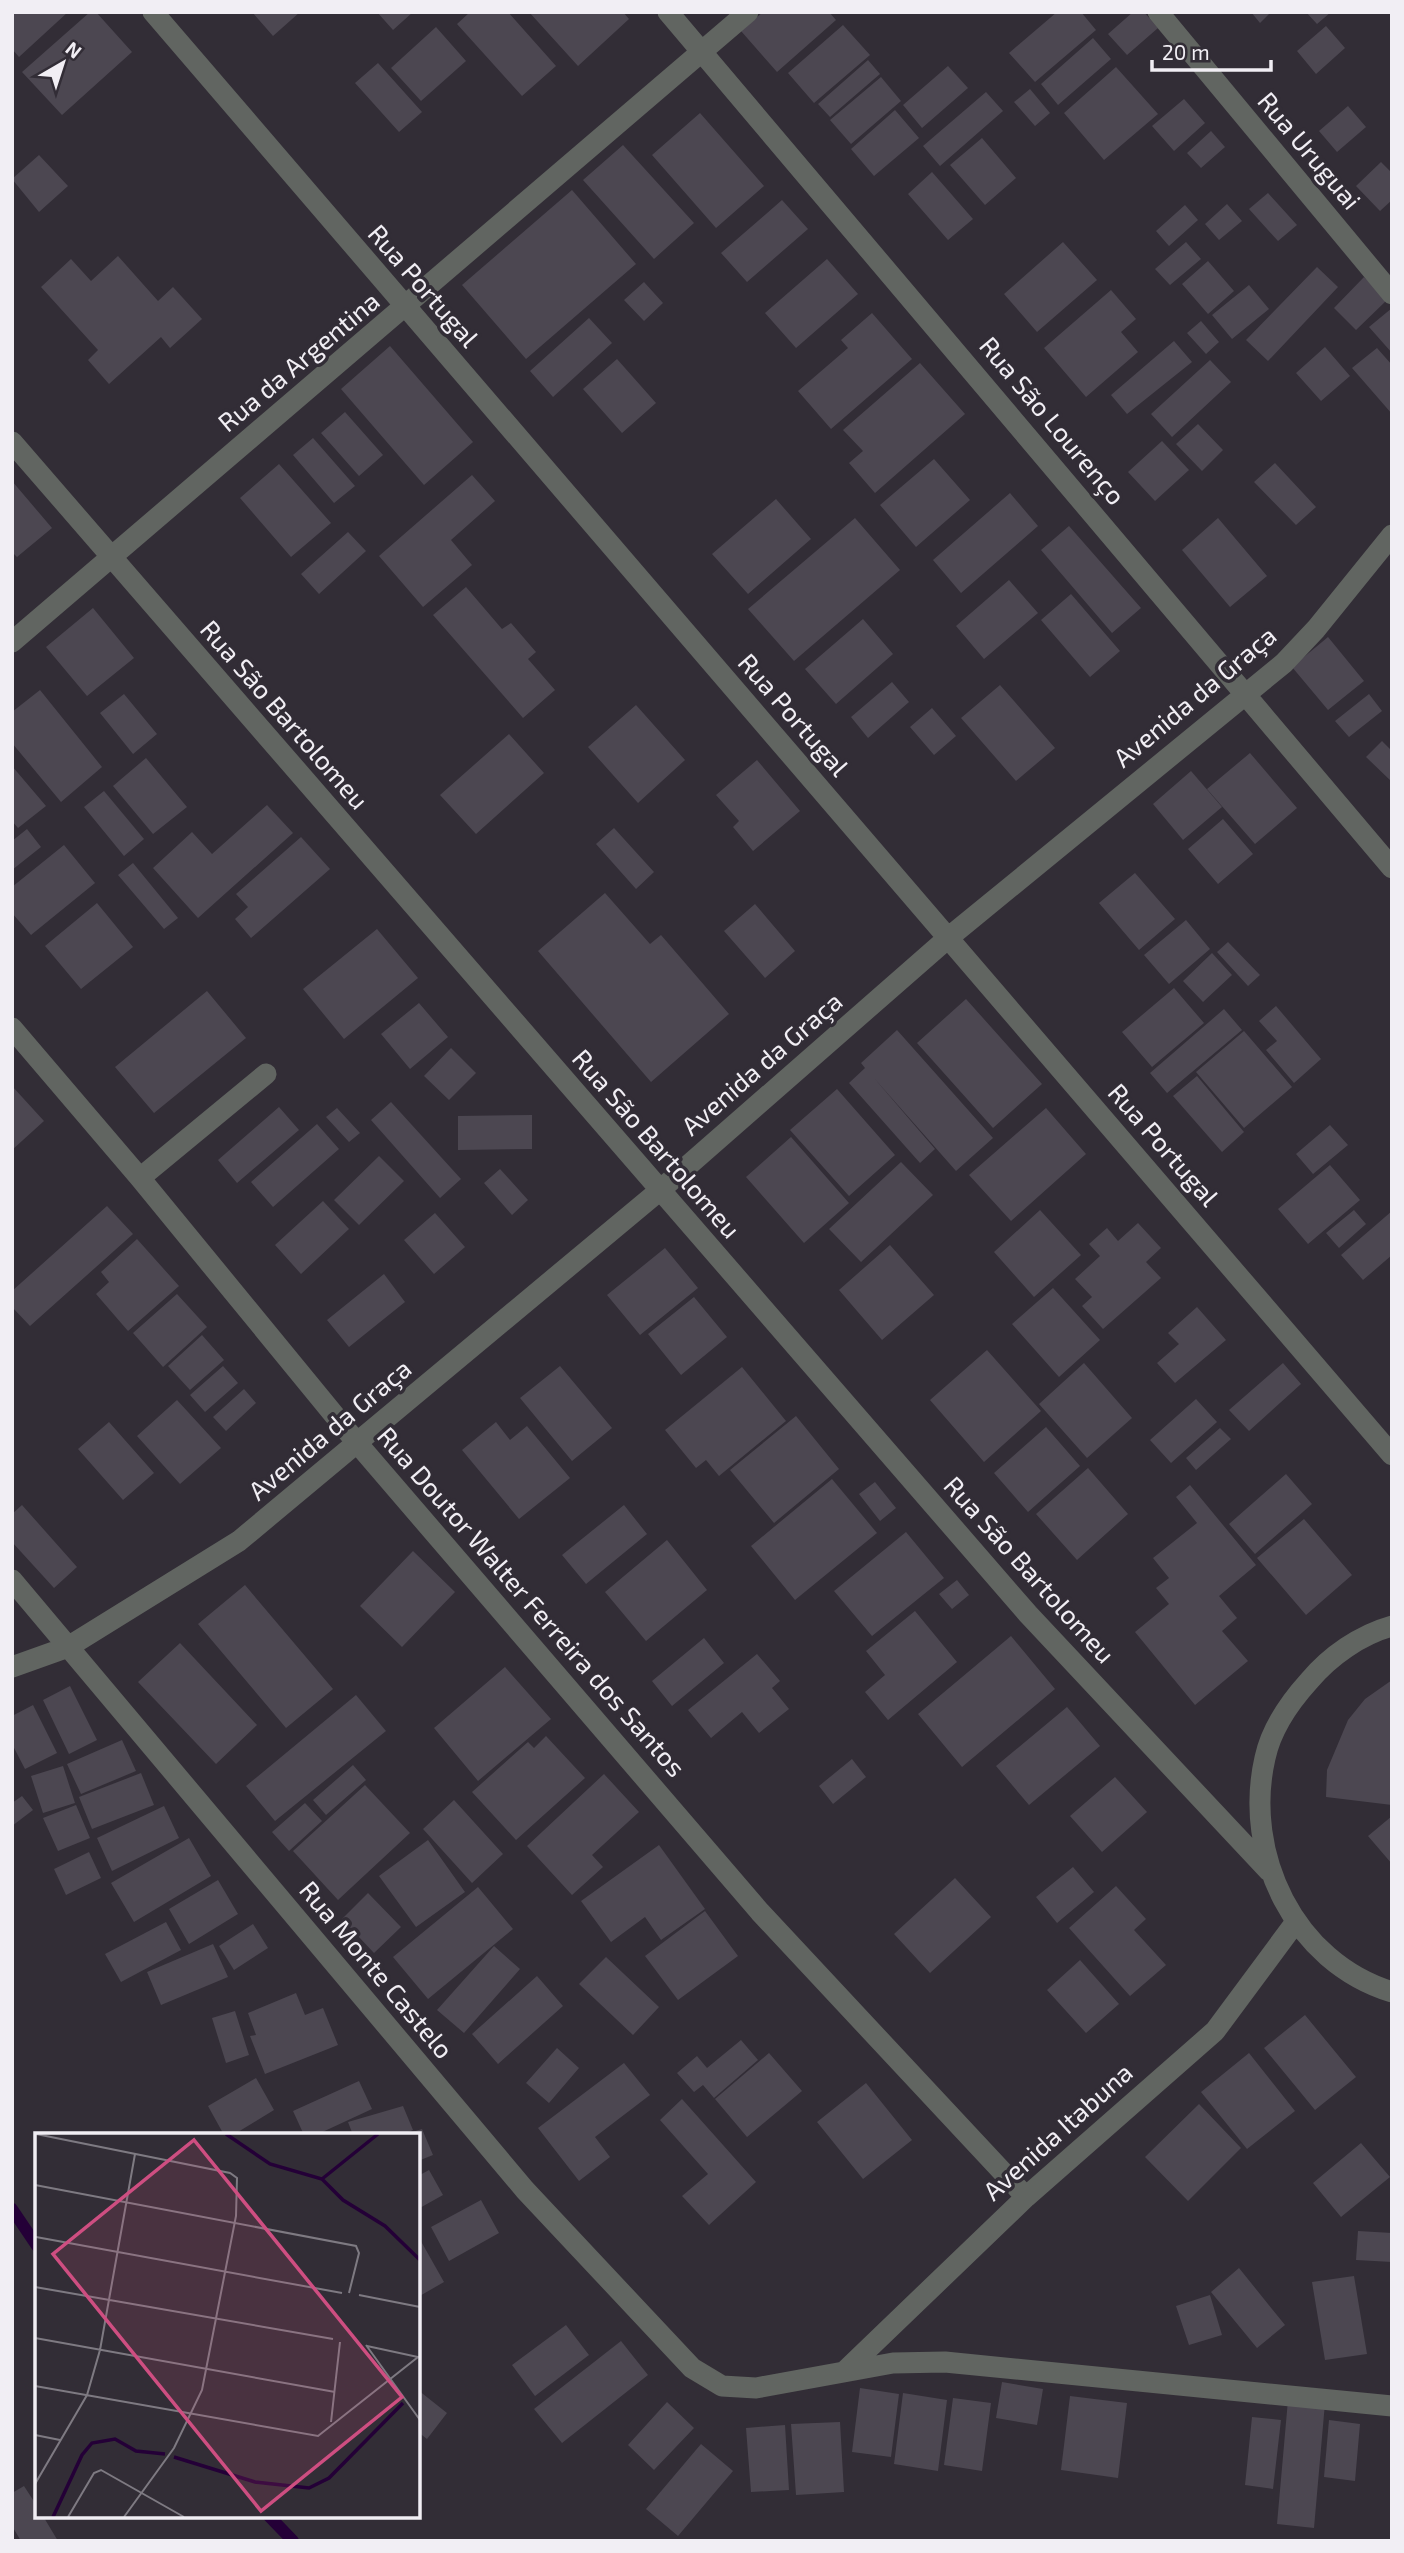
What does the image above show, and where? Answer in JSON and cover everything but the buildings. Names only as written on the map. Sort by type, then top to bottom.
[{"type":"street","name":"Rua Portugal","points":[[153,12],[405,309],[1392,1455]]},
{"type":"street","name":"Rua São Lourenço","points":[[668,12],[1392,868]]},
{"type":"street","name":"Rua da Argentina","points":[[12,642],[405,309],[704,53],[748,12]]},
{"type":"street","name":"Rua Uruguai","points":[[1158,12],[1392,294]]},
{"type":"street","name":"Rua São Bartolomeu","points":[[12,442],[110,559],[1028,1614],[1269,1871]]},
{"type":"street","name":"Avenida da Graça","points":[[12,1667],[68,1647],[239,1541],[358,1444],[659,1191],[948,938],[1245,692],[1284,663],[1302,645],[1392,535]]},
{"type":"street","name":"Rua Doutor Walter Ferreira dos Santos","points":[[12,1028],[140,1178],[358,1444],[760,1912],[1026,2197]]},
{"type":"street","points":[[140,1178],[266,1074]]},
{"type":"street","name":"Rua Monte Castelo","points":[[12,1580],[525,2190],[692,2368],[722,2386],[756,2388],[845,2371]]},
{"type":"street","points":[[1392,1626],[1375,1631],[1326,1661],[1288,1704],[1265,1756],[1258,1814],[1269,1871],[1295,1923],[1330,1959],[1374,1986],[1392,1992]]},
{"type":"street","name":"Avenida Itabuna","points":[[845,2371],[1026,2197],[1215,2031],[1295,1923]]},
{"type":"street","points":[[845,2371],[893,2362],[945,2362],[1392,2406]]},
{"type":"waterway","points":[[12,2209],[35,2243]]},
{"type":"waterway","points":[[271,2518],[293,2541]]}]
